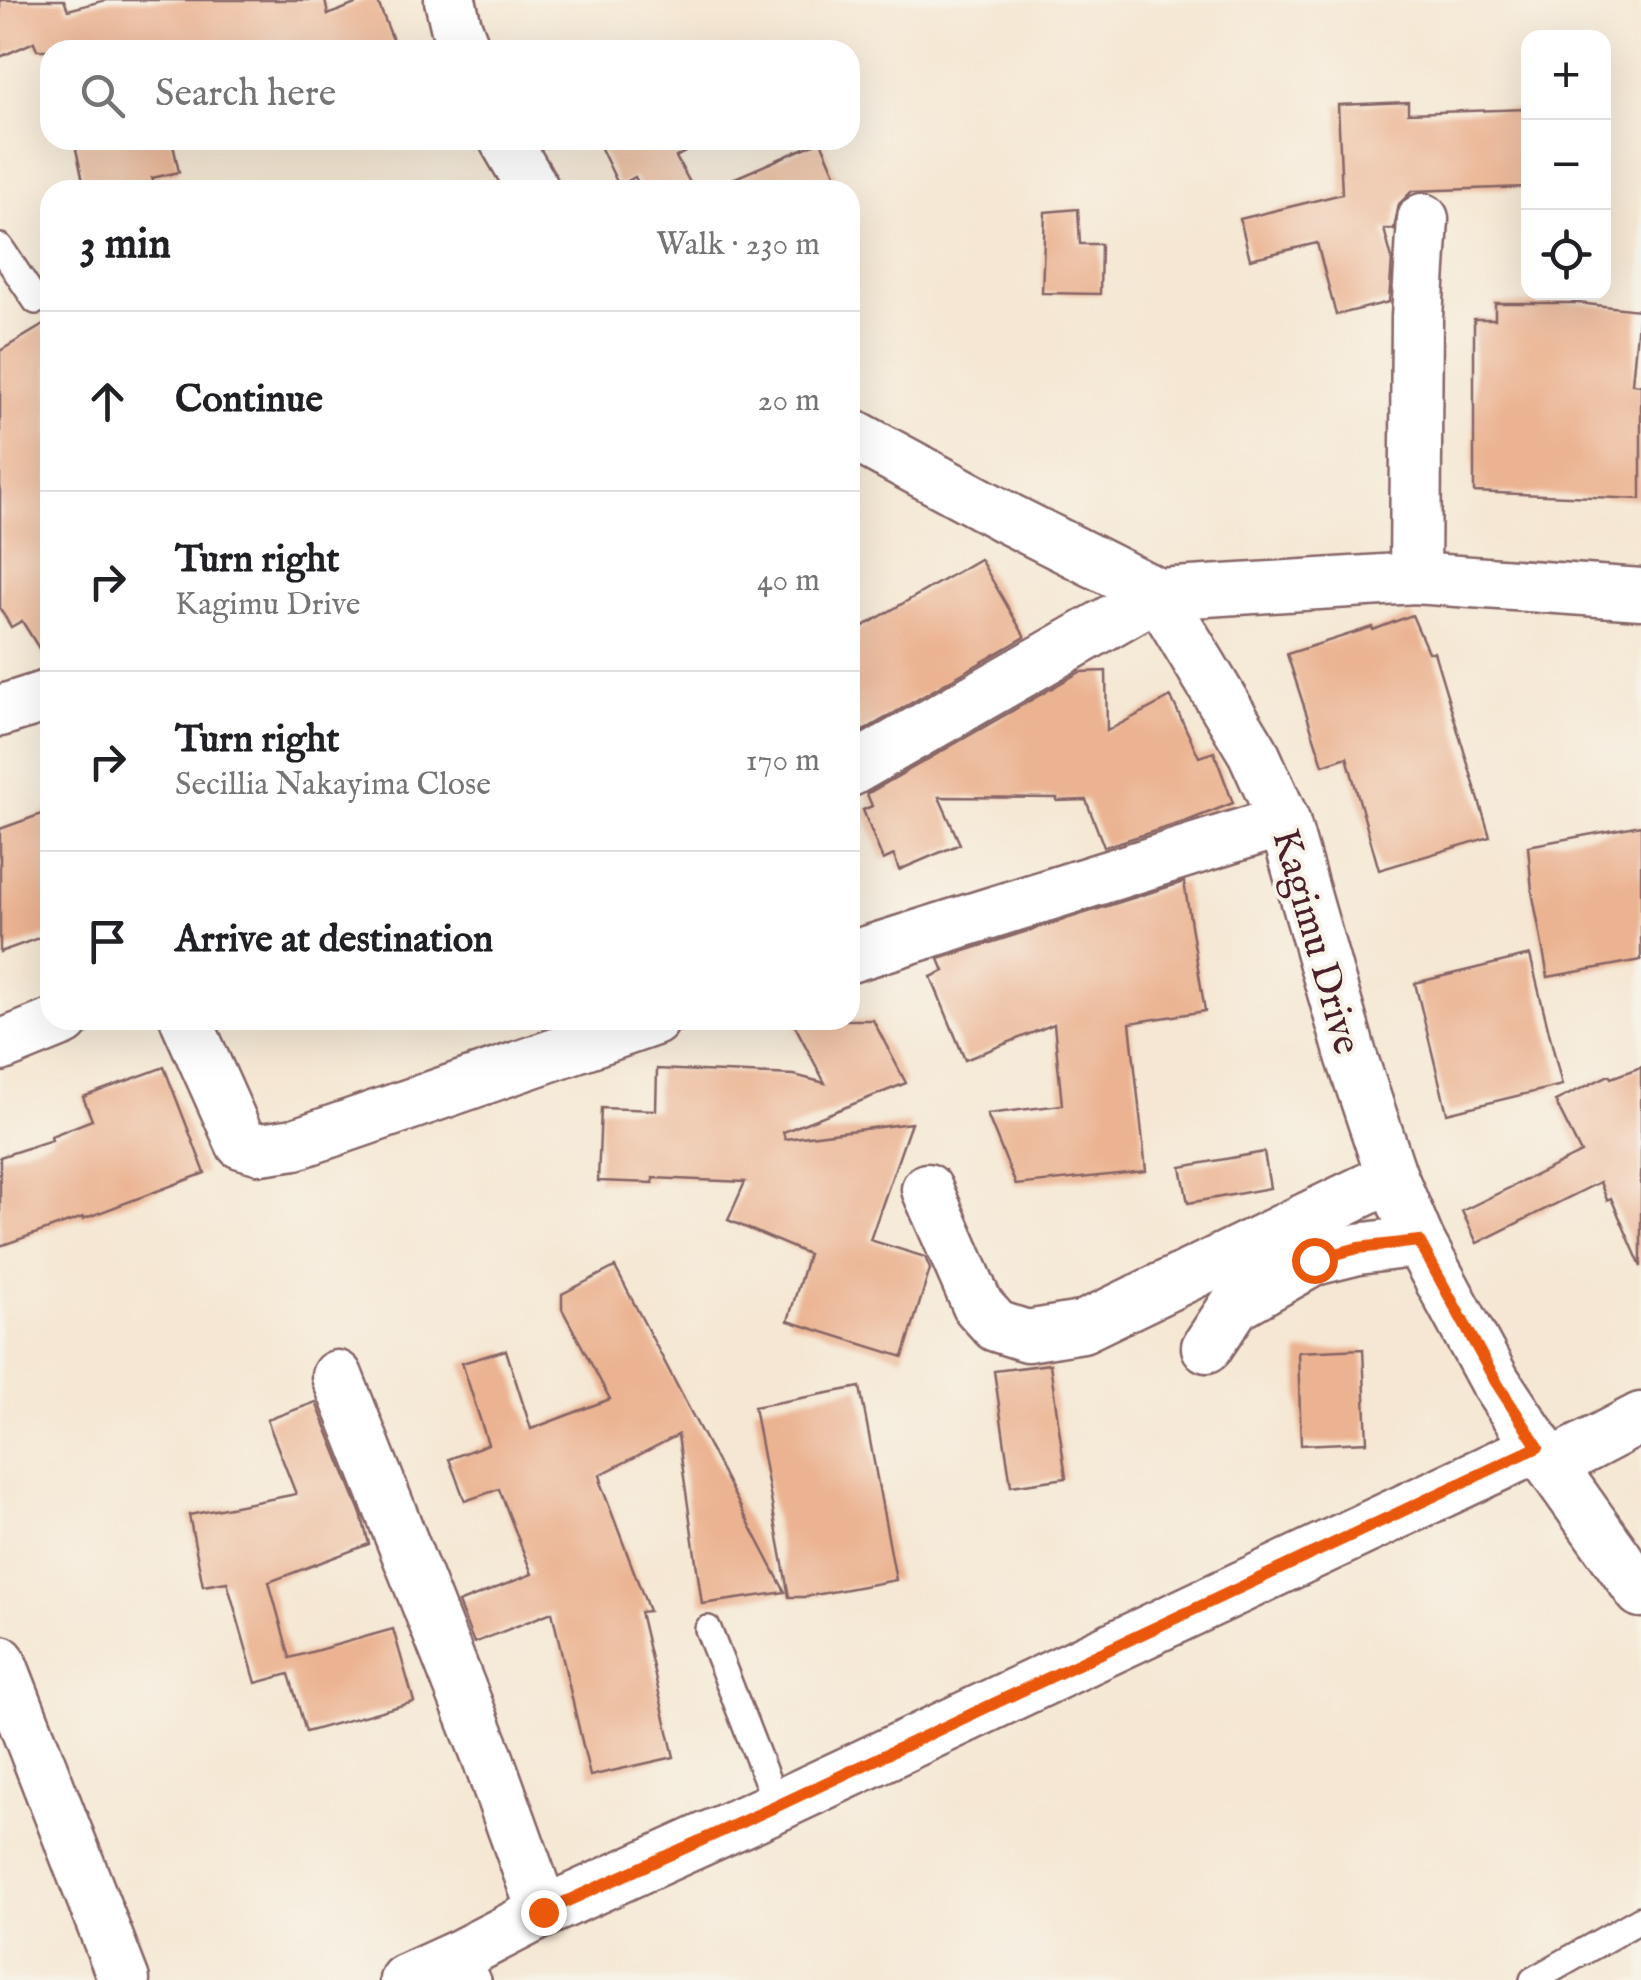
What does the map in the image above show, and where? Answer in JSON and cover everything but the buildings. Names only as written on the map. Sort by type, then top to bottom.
[{"type":"street","points":[[450,0],[461,40]]},
{"type":"street","points":[[511,150],[528,180]]},
{"type":"street","points":[[1415,578],[1423,219]]},
{"type":"street","points":[[860,438],[1158,594]]},
{"type":"street","points":[[860,765],[1158,594],[1415,578],[1641,594]]},
{"type":"street","name":"Kagimu Drive","points":[[1158,594],[1254,752],[1284,821],[1350,1055],[1392,1177],[1419,1241],[1496,1382],[1641,1592]]},
{"type":"street","points":[[0,712],[40,698]]},
{"type":"street","points":[[860,953],[1284,821]]},
{"type":"street","points":[[0,1046],[40,1030]]},
{"type":"street","points":[[191,1030],[241,1142],[262,1149],[295,1144],[625,1030]]},
{"type":"street","points":[[927,1189],[978,1306],[996,1326],[1027,1336],[1082,1327],[1392,1177]]},
{"type":"street","points":[[1207,1347],[1235,1305],[1314,1260],[1358,1248],[1419,1241]]},
{"type":"street","points":[[336,1376],[486,1753],[543,1912]]},
{"type":"street","points":[[405,1980],[470,1967],[543,1912],[1544,1456],[1641,1418]]},
{"type":"street","points":[[0,1660],[124,1980]]},
{"type":"lane","points":[[0,247],[36,300]]},
{"type":"lane","points":[[708,1629],[777,1806]]},
{"type":"lane","points":[[1533,1980],[1641,1919]]},
{"type":"route","points":[[543,1912],[777,1806],[1538,1447],[1496,1382],[1419,1241],[1358,1248],[1314,1260]]}]
